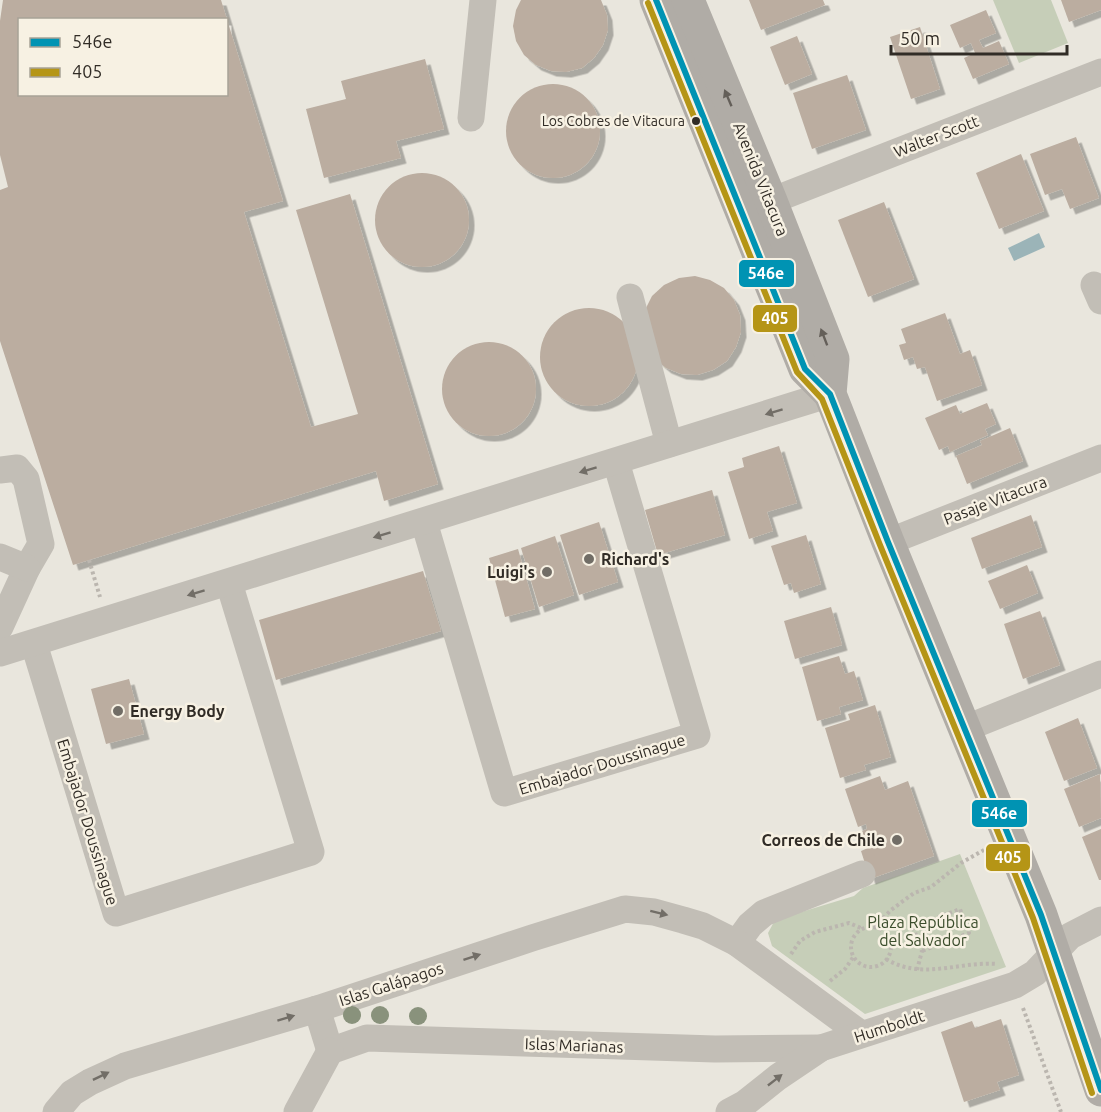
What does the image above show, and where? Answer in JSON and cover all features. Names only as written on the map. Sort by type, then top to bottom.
[{"type":"main road","name":"Avenida Vitacura","points":[[656,0],[805,369],[830,394],[1055,952],[1101,1090]]},
{"type":"main road","name":"Avenida Vitacura","points":[[688,0],[833,359],[830,394]]},
{"type":"street","points":[[471,118],[483,0]]},
{"type":"street","name":"Walter Scott","points":[[771,201],[1101,72]]},
{"type":"street","points":[[630,297],[669,444]]},
{"type":"street","points":[[0,653],[80,630],[830,394]]},
{"type":"street","name":"Pasaje Vitacura","points":[[888,542],[1101,459]]},
{"type":"street","name":"Embajador Doussinague","points":[[424,522],[504,793],[697,735],[616,462]]},
{"type":"street","points":[[0,470],[17,468],[26,479],[41,544],[27,568],[0,627]]},
{"type":"street","points":[[0,557],[27,568]]},
{"type":"street","name":"Embajador Doussinague","points":[[34,644],[116,913],[311,852],[229,583]]},
{"type":"street","points":[[0,633],[80,630]]},
{"type":"street","points":[[964,729],[1101,675]]},
{"type":"street","points":[[737,943],[750,925],[764,913],[862,874]]},
{"type":"street","name":"Islas Galápagos","points":[[56,1112],[72,1092],[116,1069],[317,1008],[625,909],[654,912],[683,920],[702,926],[737,943],[861,1034]]},
{"type":"street","name":"Humboldt","points":[[729,1112],[744,1104],[778,1077],[821,1048],[1015,985],[1035,973],[1070,936],[1101,920]]},
{"type":"street","points":[[814,1001],[823,1025],[821,1048]]},
{"type":"street","points":[[297,1112],[330,1050],[317,1008]]},
{"type":"street","name":"Islas Marianas","points":[[330,1050],[367,1038],[715,1049],[821,1048]]},
{"type":"path","points":[[89,560],[107,621]]},
{"type":"path","points":[[875,927],[891,910],[914,893],[931,887],[961,863],[1008,835]]},
{"type":"path","points":[[917,970],[922,951],[913,927],[960,909],[969,933],[922,951]]},
{"type":"path","points":[[774,970],[800,941],[814,932],[849,923],[862,929],[875,927],[882,930],[890,940],[890,954],[886,960],[876,966],[863,965],[851,950],[853,938],[862,929]]},
{"type":"path","points":[[814,1001],[834,976],[845,969],[854,956]]},
{"type":"path","points":[[886,960],[924,971],[985,963],[998,964],[1015,985],[1061,1112]]},
{"type":"green space","points":[[993,0],[1051,0],[1068,43],[1019,63]]},
{"type":"green space","name":"Plaza República del Salvador","points":[[960,854],[1006,967],[865,1014],[772,946],[768,933],[775,920],[854,896],[863,888]]},
{"type":"water","points":[[1039,233],[1045,247],[1014,261],[1008,248]]},
{"type":"building","points":[[3,0],[221,0],[227,18],[18,18],[18,96],[228,96],[228,23],[283,201],[244,212],[311,427],[358,414],[296,210],[350,194],[438,484],[384,501],[376,471],[73,565],[0,341],[0,190],[8,187],[0,155],[0,21]]},
{"type":"building","points":[[521,0],[601,0],[607,15],[608,30],[603,45],[594,58],[582,68],[566,72],[551,71],[536,65],[524,55],[516,41],[513,26],[516,10]]},
{"type":"building","points":[[749,0],[823,0],[825,5],[761,30]]},
{"type":"building","points":[[1061,0],[1101,0],[1101,10],[1069,22]]},
{"type":"building","points":[[986,10],[996,33],[979,40],[983,48],[999,41],[1009,64],[973,79],[964,58],[975,53],[971,43],[960,48],[950,25]]},
{"type":"building","points":[[920,27],[940,89],[911,99],[890,37]]},
{"type":"building","points":[[797,36],[812,74],[785,85],[770,47]]},
{"type":"building","points":[[425,59],[444,129],[396,141],[401,158],[324,178],[306,109],[346,99],[341,81]]},
{"type":"building","points":[[847,75],[866,130],[812,149],[793,93]]},
{"type":"building","points":[[553,84],[571,88],[586,98],[596,113],[600,131],[596,149],[586,164],[571,174],[553,178],[535,174],[520,164],[510,149],[506,131],[510,113],[520,98],[535,88]]},
{"type":"building","points":[[1076,137],[1099,198],[1070,209],[1062,189],[1045,195],[1030,154]]},
{"type":"building","points":[[1021,154],[1044,211],[999,229],[976,173]]},
{"type":"building","points":[[422,173],[440,177],[455,187],[465,202],[469,220],[465,238],[455,253],[440,263],[422,267],[404,263],[389,253],[379,238],[375,220],[379,202],[389,187],[404,177]]},
{"type":"building","points":[[884,202],[914,279],[868,297],[838,220]]},
{"type":"building","points":[[695,276],[710,280],[724,288],[734,300],[740,315],[741,332],[736,347],[727,361],[713,370],[697,375],[681,374],[666,368],[653,357],[645,310],[652,296],[664,285],[679,278]]},
{"type":"building","points":[[589,308],[599,309],[616,316],[630,330],[637,347],[637,367],[630,384],[616,398],[599,405],[589,406],[579,405],[562,398],[548,384],[541,367],[540,357],[541,347],[548,330],[562,316],[579,309]]},
{"type":"building","points":[[945,313],[960,354],[970,350],[982,385],[937,401],[925,367],[917,369],[913,357],[904,360],[899,345],[906,343],[901,329]]},
{"type":"building","points":[[489,342],[507,346],[522,356],[532,371],[536,389],[532,407],[522,422],[507,432],[489,436],[471,432],[456,422],[446,407],[442,389],[446,371],[456,356],[471,346]]},
{"type":"building","points":[[987,403],[996,424],[985,429],[988,435],[950,452],[948,446],[939,450],[925,418],[956,405],[960,414]]},
{"type":"building","points":[[1010,428],[1023,461],[967,484],[956,456],[982,445],[980,441]]},
{"type":"building","points":[[779,446],[797,503],[767,512],[773,531],[749,539],[728,472],[744,467],[742,458]]},
{"type":"building","points":[[712,490],[725,535],[658,555],[645,510]]},
{"type":"building","points":[[1031,515],[1042,547],[982,569],[971,538]]},
{"type":"building","name":"Richard's","points":[[599,522],[618,582],[579,595],[560,535]]},
{"type":"building","points":[[806,535],[821,584],[794,593],[791,583],[784,585],[771,546]]},
{"type":"building","name":"Luigi's","points":[[555,536],[574,595],[539,607],[521,548]]},
{"type":"building","points":[[518,549],[535,609],[505,617],[489,558]]},
{"type":"building","points":[[1027,565],[1038,593],[1000,609],[988,581]]},
{"type":"building","points":[[423,571],[441,631],[276,680],[259,620]]},
{"type":"building","points":[[831,607],[842,645],[795,659],[784,621]]},
{"type":"building","points":[[1040,611],[1060,665],[1023,679],[1004,624]]},
{"type":"building","points":[[839,656],[845,674],[854,671],[863,700],[839,707],[841,714],[817,721],[802,667]]},
{"type":"building","name":"Energy Body","points":[[129,679],[144,734],[106,744],[91,689]]},
{"type":"building","points":[[875,705],[891,757],[864,765],[866,770],[840,778],[825,728],[850,720],[848,714]]},
{"type":"building","points":[[1078,718],[1097,768],[1064,781],[1045,732]]},
{"type":"building","points":[[1100,774],[1101,818],[1079,827],[1064,789]]},
{"type":"building","name":"Correos de Chile","points":[[880,776],[885,790],[908,781],[934,856],[870,879],[861,851],[868,848],[862,831],[867,829],[866,824],[858,827],[845,789]]},
{"type":"building","points":[[1101,829],[1101,880],[1099,880],[1082,837]]},
{"type":"building","points":[[1001,1019],[1019,1075],[997,1082],[1000,1090],[964,1102],[941,1032],[972,1021],[975,1028]]},
{"type":"transit line","name":"546e","points":[[656,0],[805,369],[830,394],[1041,915],[1101,1090]]},
{"type":"transit line","name":"405","points":[[648,3],[797,372],[822,399],[1033,918],[1092,1093]]},
{"type":"place","name":"Los Cobres de Vitacura","points":[[696,121]]},
{"type":"place","name":"Richard's","points":[[589,559]]},
{"type":"place","name":"Luigi's","points":[[547,572]]},
{"type":"place","name":"Energy Body","points":[[118,711]]},
{"type":"place","name":"Correos de Chile","points":[[897,840]]}]
